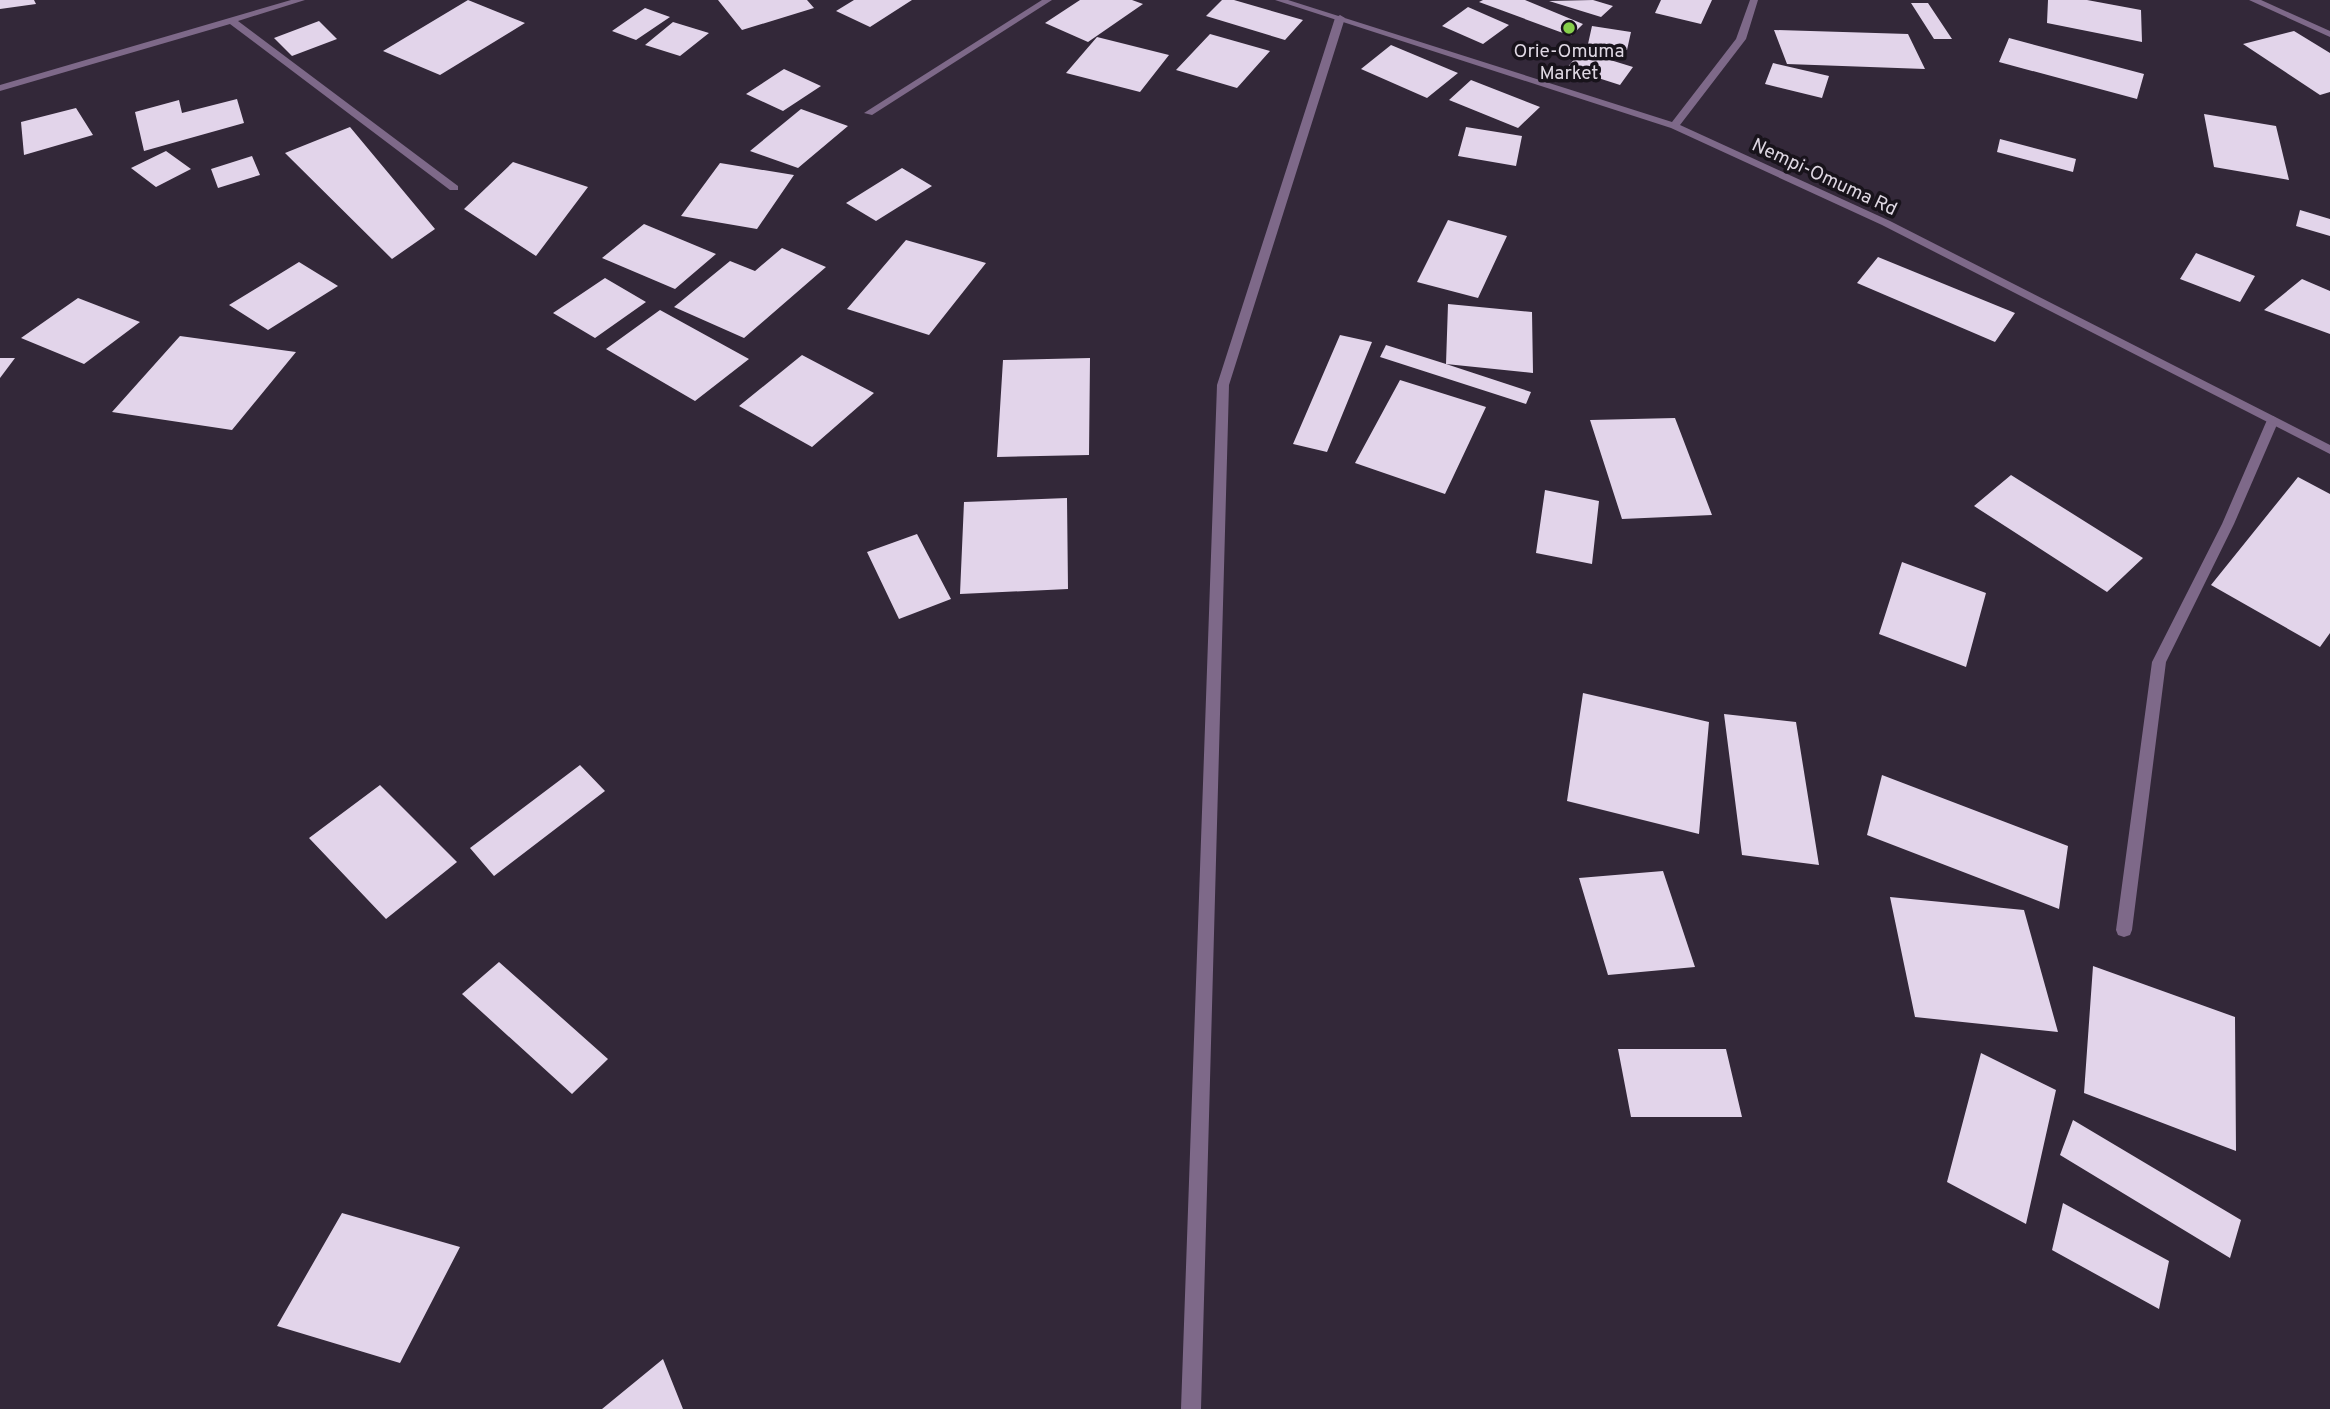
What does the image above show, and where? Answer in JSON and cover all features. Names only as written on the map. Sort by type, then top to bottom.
[{"type":"street","points":[[0,88],[301,0]]},
{"type":"street","points":[[869,113],[1048,0]]},
{"type":"street","name":"Nempi-Omuma Rd","points":[[1279,0],[1674,126],[1886,223],[2330,450]]},
{"type":"street","points":[[1674,126],[1741,39],[1754,0]]},
{"type":"street","points":[[2253,0],[2330,34]]},
{"type":"street","points":[[1191,1409],[1223,385],[1340,18]]},
{"type":"street","points":[[232,21],[454,188]]},
{"type":"street","points":[[2124,930],[2159,662],[2228,524],[2273,420]]},
{"type":"building","points":[[0,0],[34,0],[36,4],[0,9]]},
{"type":"building","points":[[468,0],[525,23],[440,75],[383,51]]},
{"type":"building","points":[[718,0],[807,0],[814,8],[742,30]]},
{"type":"building","points":[[854,0],[912,0],[870,27],[836,11]]},
{"type":"building","points":[[1080,0],[1132,0],[1143,4],[1088,42],[1045,23]]},
{"type":"building","points":[[1222,0],[1234,0],[1303,20],[1285,40],[1206,16]]},
{"type":"building","points":[[1525,0],[1583,24],[1571,36],[1479,2]]},
{"type":"building","points":[[1593,0],[1613,6],[1601,17],[1549,1]]},
{"type":"building","points":[[1661,0],[1712,0],[1701,24],[1655,13]]},
{"type":"building","points":[[2048,0],[2087,0],[2141,10],[2142,42],[2047,23]]},
{"type":"building","points":[[1911,3],[1928,3],[1952,39],[1934,39]]},
{"type":"building","points":[[1468,7],[1509,25],[1483,44],[1442,26]]},
{"type":"building","points":[[645,8],[670,17],[636,40],[612,31]]},
{"type":"building","points":[[319,21],[337,39],[292,56],[274,38]]},
{"type":"building","points":[[673,22],[709,33],[680,56],[645,45]]},
{"type":"building","points":[[1592,26],[1631,32],[1627,50],[1588,44]]},
{"type":"building","points":[[1774,30],[1908,34],[1925,69],[1787,64]]},
{"type":"building","points":[[2294,31],[2330,53],[2330,92],[2320,95],[2243,44]]},
{"type":"building","points":[[1210,34],[1270,51],[1237,88],[1176,70]]},
{"type":"building","points":[[1097,37],[1169,55],[1140,92],[1066,73]]},
{"type":"building","points":[[2009,38],[2144,74],[2137,99],[1999,62]]},
{"type":"building","points":[[1391,45],[1458,73],[1427,98],[1361,69]]},
{"type":"building","points":[[1581,51],[1633,67],[1620,85],[1567,68]]},
{"type":"building","points":[[1773,63],[1829,76],[1822,98],[1765,84]]},
{"type":"building","points":[[784,69],[821,86],[783,111],[746,94]]},
{"type":"building","points":[[1471,80],[1540,107],[1518,128],[1449,100]]},
{"type":"building","points":[[237,99],[244,123],[144,151],[135,112],[179,100],[182,113]]},
{"type":"building","points":[[76,108],[93,135],[24,155],[21,122]]},
{"type":"building","points":[[801,109],[848,126],[798,168],[750,151]]},
{"type":"building","points":[[2204,114],[2276,126],[2289,180],[2214,167]]},
{"type":"building","points":[[350,127],[435,229],[392,259],[285,153]]},
{"type":"building","points":[[1466,127],[1522,136],[1516,166],[1458,156]]},
{"type":"building","points":[[2000,139],[2076,159],[2073,172],[1997,152]]},
{"type":"building","points":[[166,151],[191,169],[156,187],[131,168]]},
{"type":"building","points":[[252,156],[260,175],[218,188],[211,169]]},
{"type":"building","points":[[513,162],[588,187],[536,256],[464,209]]},
{"type":"building","points":[[720,163],[794,175],[757,229],[681,216]]},
{"type":"building","points":[[902,168],[932,186],[876,221],[846,203]]},
{"type":"building","points":[[2300,210],[2330,219],[2330,236],[2296,226]]},
{"type":"building","points":[[1448,220],[1507,236],[1478,298],[1417,282]]},
{"type":"building","points":[[644,224],[716,254],[675,289],[602,258]]},
{"type":"building","points":[[906,240],[986,263],[929,335],[847,309]]},
{"type":"building","points":[[782,248],[826,267],[744,338],[674,307],[730,261],[755,271]]},
{"type":"building","points":[[2196,253],[2255,276],[2240,302],[2180,279]]},
{"type":"building","points":[[1878,257],[2015,313],[1995,342],[1857,283]]},
{"type":"building","points":[[299,262],[338,286],[268,330],[229,305]]},
{"type":"building","points":[[605,278],[646,302],[595,338],[553,313]]},
{"type":"building","points":[[2302,279],[2330,291],[2330,334],[2264,310]]},
{"type":"building","points":[[78,298],[140,322],[84,364],[21,338]]},
{"type":"building","points":[[1448,304],[1532,312],[1533,373],[1446,364]]},
{"type":"building","points":[[660,310],[749,359],[695,401],[606,349]]},
{"type":"building","points":[[1340,335],[1372,342],[1327,452],[1293,444]]},
{"type":"building","points":[[180,336],[296,352],[232,430],[112,412]]},
{"type":"building","points":[[1386,345],[1531,392],[1526,404],[1380,357]]},
{"type":"building","points":[[802,355],[874,393],[812,447],[739,406]]},
{"type":"building","points":[[0,358],[15,358],[0,378]]},
{"type":"building","points":[[1090,358],[1089,455],[997,457],[1003,360]]},
{"type":"building","points":[[1400,380],[1486,407],[1445,494],[1355,463]]},
{"type":"building","points":[[1675,418],[1712,515],[1622,519],[1590,420]]},
{"type":"building","points":[[2011,475],[2143,558],[2107,592],[1974,506]]},
{"type":"building","points":[[2298,477],[2330,494],[2330,633],[2320,647],[2211,585]]},
{"type":"building","points":[[1545,490],[1599,501],[1592,564],[1536,553]]},
{"type":"building","points":[[1067,498],[1068,589],[960,594],[964,502]]},
{"type":"building","points":[[917,534],[951,599],[899,619],[867,552]]},
{"type":"building","points":[[1902,562],[1986,593],[1966,667],[1879,634]]},
{"type":"building","points":[[1583,693],[1709,722],[1699,834],[1567,801]]},
{"type":"building","points":[[1724,714],[1796,722],[1819,865],[1742,855]]},
{"type":"building","points":[[580,765],[605,791],[494,876],[470,848]]},
{"type":"building","points":[[1882,775],[2068,846],[2059,909],[1867,835]]},
{"type":"building","points":[[380,785],[457,862],[386,919],[309,838]]},
{"type":"building","points":[[1663,871],[1695,967],[1608,975],[1579,878]]},
{"type":"building","points":[[1890,897],[2024,910],[2058,1032],[1915,1017]]},
{"type":"building","points":[[499,962],[608,1059],[572,1094],[462,994]]},
{"type":"building","points":[[2093,966],[2235,1017],[2236,1151],[2084,1093]]},
{"type":"building","points":[[1618,1049],[1726,1049],[1742,1117],[1631,1117]]},
{"type":"building","points":[[1981,1053],[2056,1090],[2026,1224],[1947,1182]]},
{"type":"building","points":[[2073,1120],[2241,1220],[2230,1258],[2060,1155]]},
{"type":"building","points":[[2063,1203],[2169,1261],[2159,1309],[2052,1250]]},
{"type":"building","points":[[342,1213],[460,1247],[400,1363],[277,1326]]},
{"type":"building","points":[[663,1359],[683,1409],[602,1409]]},
{"type":"place","name":"Orie-Omuma Market","points":[[1569,28]]}]
